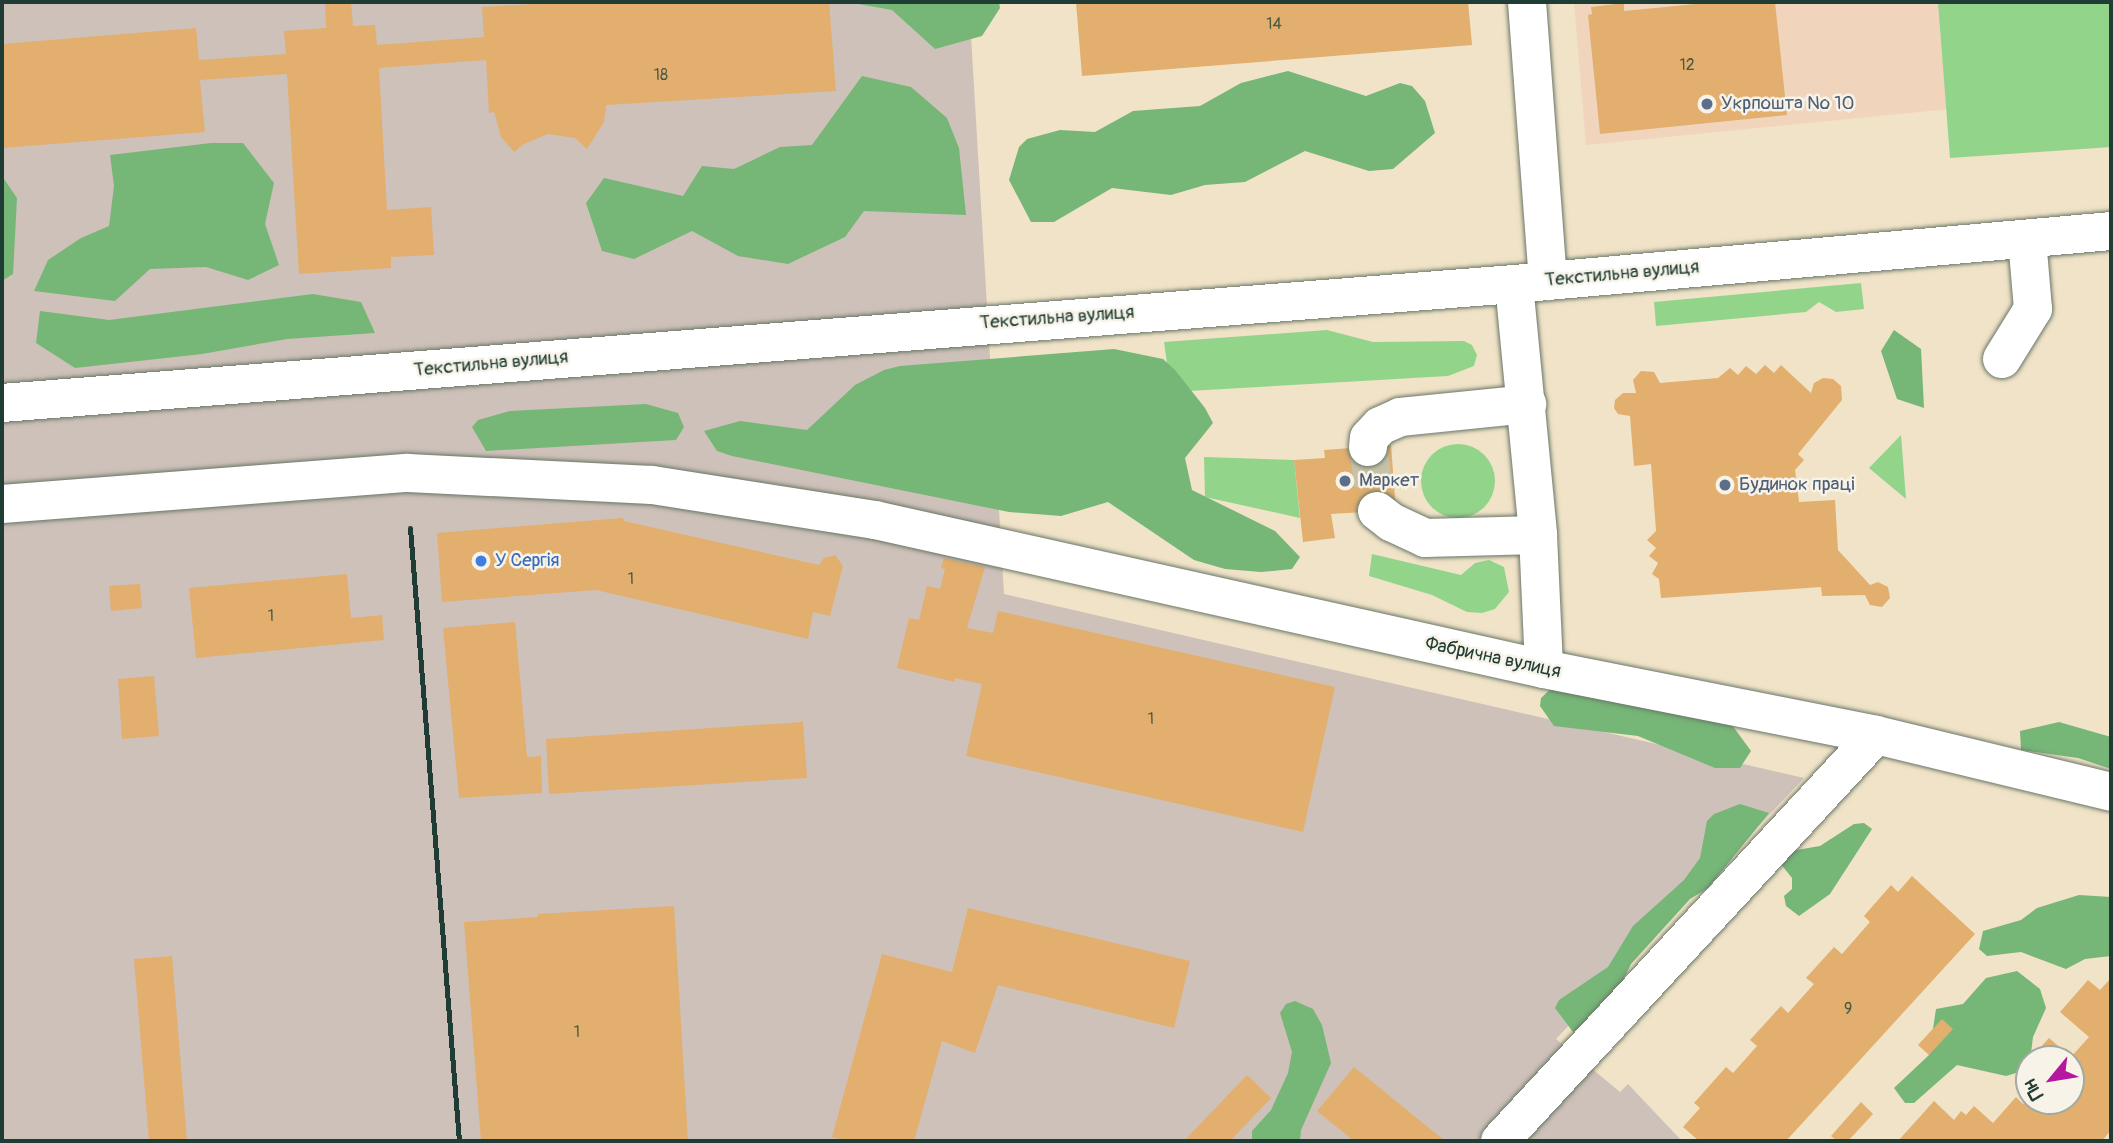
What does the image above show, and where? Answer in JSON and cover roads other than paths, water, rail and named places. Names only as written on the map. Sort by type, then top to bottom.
[{"type":"street","points":[[1527,2],[1531,282],[1527,404],[1538,536],[1544,669]]},
{"type":"street","name":"Текстильна вулиця","points":[[2,403],[1531,282],[2111,232]]},
{"type":"street","points":[[2002,359],[2033,309],[2027,239]]},
{"type":"street","points":[[1368,447],[1369,438],[1380,426],[1400,417],[1527,404]]},
{"type":"street","name":"Фабрична вулиця","points":[[2,504],[408,473],[652,485],[875,520],[1544,669],[1876,734],[2111,792]]},
{"type":"street","points":[[1377,511],[1391,522],[1425,538],[1538,536]]},
{"type":"street","points":[[1500,1141],[1876,734]]},
{"type":"tunnel","points":[[1368,447],[1377,511]]},
{"type":"railway","points":[[410,528],[459,1141]]},
{"type":"place","name":"Укрпошта № 10","points":[[1707,104]]},
{"type":"place","name":"Маркет","points":[[1345,481]]},
{"type":"place","name":"Будинок праці","points":[[1725,485]]},
{"type":"place","name":"У Сергія","points":[[481,561]]}]
